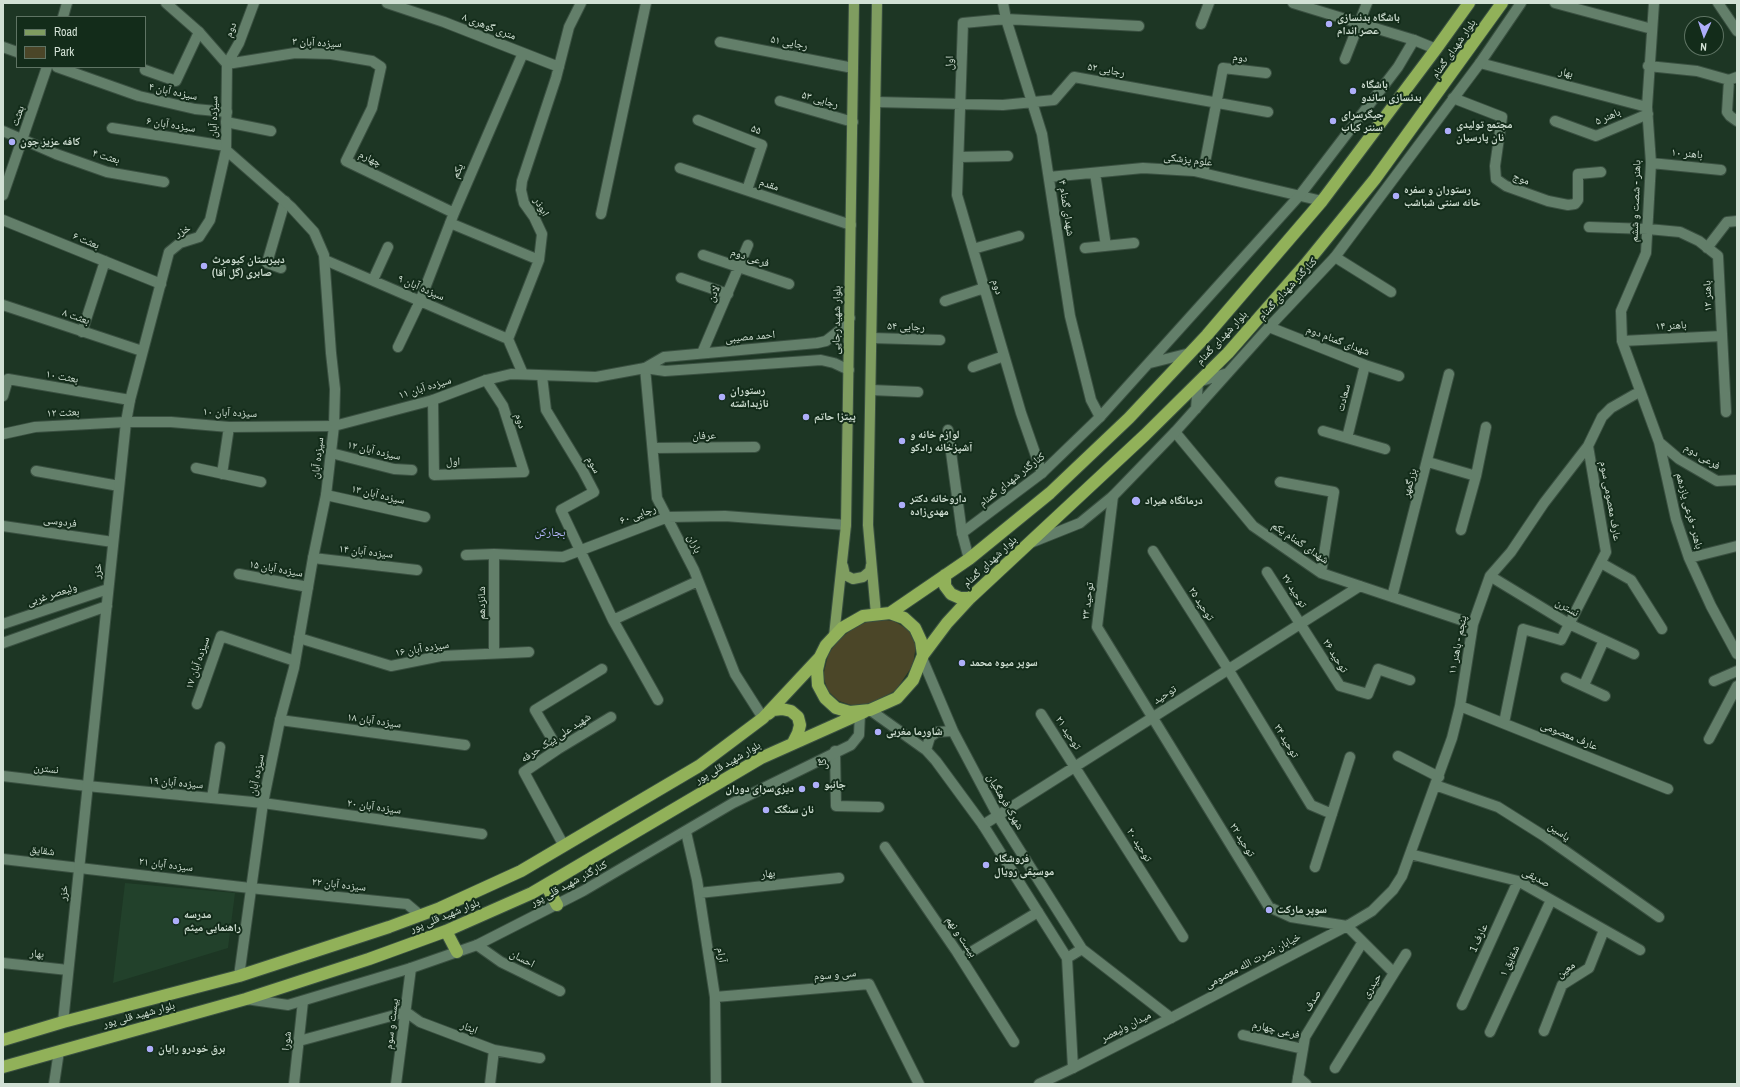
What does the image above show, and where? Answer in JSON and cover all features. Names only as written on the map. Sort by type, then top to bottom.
[{"type":"highway","name":"بلوار شهدای گمنام","points":[[890,613],[969,559],[1050,493],[1129,418],[1190,353],[1322,201],[1469,3]]},
{"type":"highway","name":"بلوار شهدای گمنام","points":[[922,657],[947,623],[970,598],[1228,353],[1305,266],[1375,180],[1502,3]]},
{"type":"highway","points":[[945,575],[945,586],[951,594],[960,598],[970,598]]},
{"type":"highway","points":[[890,613],[904,618],[915,628],[922,641],[922,657],[913,680],[897,698],[865,712],[850,712],[836,708],[825,698],[818,685],[817,670],[820,657],[826,646],[842,628],[858,619],[876,614],[890,613]]},
{"type":"highway","name":"بلوار شهید قلی پور","points":[[3,1040],[63,1022],[239,976],[389,927],[521,871],[699,766],[764,717],[820,657]]},
{"type":"highway","points":[[764,717],[773,710],[782,709],[791,711],[798,717],[800,726],[793,743]]},
{"type":"highway","name":"بلوار شهید قلی پور","points":[[3,1067],[246,999],[369,959],[446,931],[546,885],[760,758],[865,712]]},
{"type":"highway","points":[[546,885],[557,905]]},
{"type":"highway","points":[[446,931],[456,952]]},
{"type":"main road","name":"بلوار شهید رجایی","points":[[834,636],[843,566],[846,525],[854,3]]},
{"type":"main road","points":[[876,614],[868,525],[877,3]]},
{"type":"main road","points":[[843,566],[845,575],[853,579],[863,578],[870,571],[871,562]]},
{"type":"street","points":[[63,16],[67,3]]},
{"type":"street","name":"دوم","points":[[228,64],[239,43],[254,3]]},
{"type":"street","name":"۸ متری گوهری","points":[[387,3],[444,22],[559,67]]},
{"type":"street","name":"ابوذر","points":[[508,339],[539,260],[542,234],[534,217],[524,203],[522,185],[570,27],[581,3]]},
{"type":"street","points":[[601,214],[646,3]]},
{"type":"street","name":"شهدای گمنام ۴","points":[[1003,3],[1006,20],[1042,134],[1070,316],[1091,400],[1100,418]]},
{"type":"street","points":[[1201,24],[1209,3]]},
{"type":"street","points":[[1293,3],[1414,40],[1436,49]]},
{"type":"street","points":[[1345,59],[1367,3]]},
{"type":"street","name":"کنارگذر شهدای گمنام","points":[[1028,544],[1080,523],[1113,496],[1175,432],[1269,327],[1335,257],[1381,198],[1453,98],[1480,64],[1521,3]]},
{"type":"street","points":[[1555,3],[1652,29]]},
{"type":"street","name":"باهنر - شصت و ششم","points":[[1640,392],[1622,341],[1621,311],[1646,252],[1651,163],[1647,110],[1648,66],[1654,3]]},
{"type":"street","points":[[1718,3],[1737,31]]},
{"type":"street","points":[[170,4],[199,32],[228,64]]},
{"type":"street","points":[[1493,17],[1505,26]]},
{"type":"street","points":[[1006,20],[1139,26]]},
{"type":"street","name":"اول","points":[[962,103],[963,23],[1006,20]]},
{"type":"street","points":[[145,70],[176,81],[199,32]]},
{"type":"street","name":"کنارگذر شهدای گمنام","points":[[962,533],[1042,473],[1100,418],[1300,195],[1398,67],[1414,40]]},
{"type":"street","name":"رجایی ۵۱","points":[[720,42],[853,68]]},
{"type":"street","points":[[3,47],[16,52]]},
{"type":"street","name":"سیزده آبان ۳","points":[[228,64],[295,52],[331,54],[372,61],[381,66]]},
{"type":"street","name":"یکم","points":[[420,301],[454,212],[523,53]]},
{"type":"street","name":"سیزده آبان","points":[[228,64],[226,148],[284,201],[314,232],[324,255],[335,389],[334,426],[326,495],[313,558],[295,661],[280,720],[263,803],[239,976]]},
{"type":"street","name":"بهار","points":[[1480,64],[1647,110]]},
{"type":"street","name":"چهارم","points":[[381,66],[372,108],[346,161],[454,212]]},
{"type":"street","points":[[1648,66],[1696,71],[1733,78],[1727,112],[1730,116],[1737,120]]},
{"type":"street","name":"بعثت","points":[[3,196],[47,68]]},
{"type":"street","name":"سیزده آبان ۴","points":[[60,68],[138,96],[226,117],[270,131]]},
{"type":"street","name":"دوم","points":[[1203,173],[1223,68],[1266,73]]},
{"type":"street","name":"رجایی ۵۲","points":[[876,102],[1003,105],[1054,100],[1074,77],[1268,112]]},
{"type":"street","name":"موج","points":[[1453,98],[1502,117],[1495,166],[1496,178],[1506,186],[1548,201],[1568,205],[1575,204],[1578,200],[1578,174],[1601,172]]},
{"type":"street","name":"رجایی ۵۳","points":[[780,101],[853,122]]},
{"type":"street","name":"دوم","points":[[962,103],[957,196],[1021,413],[1042,473]]},
{"type":"street","name":"باهنر ۵","points":[[1555,121],[1596,136],[1647,110]]},
{"type":"street","name":"۵۵","points":[[698,120],[762,145],[747,190]]},
{"type":"street","name":"سیزده آبان ۶","points":[[112,128],[226,148]]},
{"type":"street","name":"بعثت ۴","points":[[3,131],[23,138],[56,154],[107,172],[164,182]]},
{"type":"street","name":"خزر","points":[[63,1022],[119,486],[130,400],[168,252],[180,243],[199,237],[210,220],[226,148]]},
{"type":"street","points":[[959,157],[1008,156]]},
{"type":"street","name":"باهنر ۱۰","points":[[1651,163],[1721,170]]},
{"type":"street","name":"مقدم","points":[[680,168],[851,225]]},
{"type":"street","name":"علوم پزشکی","points":[[1049,177],[1143,168],[1203,173],[1322,201]]},
{"type":"street","points":[[1095,173],[1106,246]]},
{"type":"street","points":[[281,268],[267,263],[284,201]]},
{"type":"street","name":"بعثت ۶","points":[[3,220],[161,284]]},
{"type":"street","points":[[1706,248],[1727,222],[1737,221]]},
{"type":"street","points":[[450,223],[539,260]]},
{"type":"street","name":"باهنر ۱۲","points":[[1589,227],[1648,229],[1680,232],[1699,241],[1718,256],[1726,412]]},
{"type":"street","points":[[973,249],[1019,236]]},
{"type":"street","points":[[1085,248],[1134,243]]},
{"type":"street","name":"لادن","points":[[702,353],[748,245]]},
{"type":"street","points":[[373,280],[388,247]]},
{"type":"street","name":"فرعی دوم","points":[[703,255],[789,284]]},
{"type":"street","points":[[1335,257],[1391,292]]},
{"type":"street","name":"سیزده آبان ۹","points":[[325,260],[508,339]]},
{"type":"street","points":[[82,332],[105,261]]},
{"type":"street","points":[[681,278],[728,294]]},
{"type":"street","points":[[945,301],[984,288]]},
{"type":"street","points":[[398,346],[420,301]]},
{"type":"street","name":"بعثت ۸","points":[[3,305],[142,351]]},
{"type":"street","name":"احمد مصیبی","points":[[523,374],[596,378],[645,368],[664,357],[817,343],[826,341],[840,330],[850,318]]},
{"type":"street","name":"شهدای گمنام دوم","points":[[1269,327],[1365,365],[1399,376]]},
{"type":"street","name":"باهنر ۱۴","points":[[1622,341],[1722,336]]},
{"type":"street","name":"رجایی ۵۴","points":[[872,338],[940,340]]},
{"type":"street","points":[[508,339],[523,374]]},
{"type":"street","points":[[816,360],[820,352],[817,343]]},
{"type":"street","points":[[1150,363],[1190,353]]},
{"type":"street","points":[[973,367],[1004,356]]},
{"type":"street","name":"احمد مصیبی","points":[[645,368],[666,371],[816,360],[828,361],[849,370]]},
{"type":"street","name":"سعادت","points":[[1347,438],[1365,365]]},
{"type":"street","name":"باران","points":[[645,368],[657,498],[668,517],[698,582],[735,674],[764,717]]},
{"type":"street","points":[[1196,409],[1198,382],[1228,373]]},
{"type":"street","name":"سیزده آبان ۱۱","points":[[334,426],[433,400],[486,380],[511,374],[523,374]]},
{"type":"street","name":"بزرگمهر","points":[[1392,596],[1428,462],[1449,374]]},
{"type":"street","name":"سوم","points":[[542,376],[546,410],[594,492],[561,510],[581,549]]},
{"type":"street","name":"بعثت ۱۰","points":[[3,396],[8,379],[130,400]]},
{"type":"street","name":"دوم","points":[[486,380],[503,406],[524,472]]},
{"type":"street","points":[[870,390],[918,392]]},
{"type":"street","name":"باهنر - فرعی یازدهم","points":[[1640,392],[1659,442],[1676,519],[1688,558],[1711,606],[1734,642],[1737,654]]},
{"type":"street","name":"پنجم - باهنر ۱۱","points":[[1346,926],[1372,911],[1393,890],[1402,876],[1437,781],[1460,706],[1473,624],[1490,576],[1510,552],[1544,503],[1588,446],[1602,418],[1610,408],[1640,392]]},
{"type":"street","name":"اول","points":[[433,400],[434,475],[524,472]]},
{"type":"street","name":"سیزده آبان ‍۱۰","points":[[126,422],[171,422],[228,427],[334,426]]},
{"type":"street","name":"بعثت ۱۲","points":[[3,434],[35,427],[126,422]]},
{"type":"street","points":[[222,474],[228,427]]},
{"type":"street","points":[[1461,530],[1476,476],[1486,427]]},
{"type":"street","points":[[948,430],[962,533],[969,559]]},
{"type":"street","points":[[1323,431],[1385,449]]},
{"type":"street","name":"شهدای گمنام یکم","points":[[1175,432],[1253,526],[1321,573],[1473,624]]},
{"type":"street","name":"فرعی دوم","points":[[1659,442],[1679,459],[1717,481],[1737,480]]},
{"type":"street","name":"عارف معصومی سوم","points":[[1504,723],[1523,629],[1561,640],[1606,552],[1588,446]]},
{"type":"street","name":"عرفان","points":[[652,448],[755,447]]},
{"type":"street","name":"سیزده آبان ۱۲","points":[[331,453],[394,469],[412,470]]},
{"type":"street","points":[[1428,462],[1476,476]]},
{"type":"street","points":[[196,468],[260,482]]},
{"type":"street","points":[[36,471],[119,486]]},
{"type":"street","points":[[1280,482],[1334,492],[1321,573]]},
{"type":"street","name":"سیزده آبان ۱۳","points":[[326,495],[425,517]]},
{"type":"street","name":"توحید ۲۳","points":[[1113,496],[1097,628],[1152,718]]},
{"type":"street","name":"رجایی ۶۰","points":[[466,555],[494,554],[563,557],[668,517],[725,516],[846,525]]},
{"type":"street","name":"فردوسی","points":[[3,526],[113,542]]},
{"type":"street","points":[[1688,558],[1737,546]]},
{"type":"street","points":[[581,549],[613,620],[658,700]]},
{"type":"street","name":"توحید ۲۵","points":[[1153,551],[1228,669]]},
{"type":"street","name":"شانزدهم","points":[[494,554],[494,653]]},
{"type":"street","name":"سیزده آبان ۱۴","points":[[313,558],[417,570]]},
{"type":"street","points":[[1600,563],[1631,580],[1662,629]]},
{"type":"street","name":"توحید ۲۷","points":[[1267,572],[1300,624]]},
{"type":"street","name":"سیزده آبان ۱۵","points":[[239,574],[308,587]]},
{"type":"street","name":"نسترن","points":[[1490,576],[1569,624],[1634,654]]},
{"type":"street","points":[[613,620],[698,582]]},
{"type":"street","name":"توحید","points":[[982,825],[1360,586]]},
{"type":"street","name":"ولیعصر غربی","points":[[3,624],[108,589]]},
{"type":"street","points":[[3,643],[107,606]]},
{"type":"street","name":"توحید ۲۶","points":[[1300,624],[1340,686],[1368,694],[1378,670],[1410,680]]},
{"type":"street","name":"سیزده آبان ۱۷","points":[[197,704],[221,636],[295,661]]},
{"type":"street","name":"سیزده آبان ۱۶","points":[[299,638],[391,666],[441,656],[529,652]]},
{"type":"street","points":[[1584,685],[1604,640]]},
{"type":"street","name":"شهرک فرهنگیان","points":[[922,657],[953,731],[998,816],[1082,949]]},
{"type":"street","points":[[558,749],[535,710],[602,669]]},
{"type":"street","name":"توحید ۲۴","points":[[1228,669],[1310,805],[1332,814]]},
{"type":"street","points":[[1714,681],[1737,671]]},
{"type":"street","points":[[1566,678],[1605,696]]},
{"type":"street","points":[[1709,739],[1737,686]]},
{"type":"street","name":"عارف معصومی","points":[[1460,706],[1668,789]]},
{"type":"street","points":[[865,712],[926,750],[936,761],[982,825],[1067,958],[1073,1068],[1039,1084]]},
{"type":"street","name":"کنارگذر شهید قلی پور","points":[[246,999],[288,1005],[411,968],[477,945],[557,905],[686,832],[733,803],[835,751],[851,745],[856,740],[865,712]]},
{"type":"street","name":"توحید ۲۱","points":[[1041,714],[1076,766]]},
{"type":"street","name":"شهید علی پیک حرفه","points":[[564,846],[524,772],[558,749],[612,717]]},
{"type":"street","name":"توحید ۲۲","points":[[1152,718],[1269,907],[1291,917],[1346,926]]},
{"type":"street","name":"سیزده آبان ۱۸","points":[[280,720],[465,745]]},
{"type":"street","points":[[926,750],[930,737],[937,732],[953,731]]},
{"type":"street","points":[[212,798],[220,747]]},
{"type":"street","name":"گل","points":[[835,751],[836,806],[879,807]]},
{"type":"street","name":"یاسین","points":[[1398,756],[1437,781],[1498,807],[1544,836],[1659,918]]},
{"type":"street","points":[[1315,867],[1350,757]]},
{"type":"street","name":"توحید ۲۰","points":[[1076,766],[1183,937]]},
{"type":"street","name":"نسترن","points":[[3,776],[87,786]]},
{"type":"street","name":"سیزده آبان ۱۹","points":[[87,786],[263,803]]},
{"type":"street","name":"سیزده آبان ۲۰","points":[[263,803],[482,834]]},
{"type":"street","name":"آرام","points":[[686,832],[699,893],[715,997],[716,1084]]},
{"type":"street","name":"بیست و نهم","points":[[885,847],[961,958],[1014,1042]]},
{"type":"street","name":"صدیقی","points":[[1410,854],[1518,881],[1640,950]]},
{"type":"street","name":"شقایق","points":[[3,859],[78,867]]},
{"type":"street","name":"سیزده آبان ۲۱","points":[[78,867],[250,888]]},
{"type":"street","name":"بهار","points":[[699,893],[839,878]]},
{"type":"street","name":"عارف 1","points":[[1462,1005],[1518,881]]},
{"type":"street","name":"سیزده آبان ۲۲","points":[[250,888],[407,904],[420,915]]},
{"type":"street","name":"شقایق ۱","points":[[1490,1032],[1551,900]]},
{"type":"street","points":[[961,958],[1038,912]]},
{"type":"street","name":"حیدری","points":[[1335,1068],[1394,973],[1346,926]]},
{"type":"street","name":"خیابان نصرت الله معصومی","points":[[1171,1018],[1346,926]]},
{"type":"street","name":"معین","points":[[1544,1031],[1562,985],[1589,968],[1604,930]]},
{"type":"street","name":"صدف","points":[[1300,1082],[1305,1037],[1362,943]]},
{"type":"street","name":"احسان","points":[[477,945],[501,962],[560,991]]},
{"type":"street","points":[[1067,958],[1082,949]]},
{"type":"street","name":"میدان ولیعصر","points":[[1073,1068],[1171,1018],[1082,949]]},
{"type":"street","points":[[1394,973],[1406,954]]},
{"type":"street","name":"بهار","points":[[3,963],[68,970]]},
{"type":"street","name":"بیست و سوم","points":[[396,1084],[411,968]]},
{"type":"street","name":"سی و سوم","points":[[715,997],[869,984],[919,1084]]},
{"type":"street","name":"شورا","points":[[294,1084],[303,1001]]},
{"type":"street","points":[[299,1041],[406,1012]]},
{"type":"street","name":"ایثار","points":[[406,1012],[420,1022],[494,1050],[540,1058]]},
{"type":"street","name":"فرعی چهارم","points":[[1243,1035],[1303,1049]]},
{"type":"street","points":[[490,1084],[494,1050]]},
{"type":"street","points":[[54,1084],[59,1051]]},
{"type":"street","points":[[1289,1084],[1300,1082]]},
{"type":"shaded area","name":"مدرسه راهنمایی میثم","points":[[125,883],[235,893],[228,948],[113,983]]},
{"type":"green space","points":[[875,619],[894,621],[909,630],[916,645],[913,665],[896,690],[872,704],[854,706],[839,701],[828,691],[823,676],[828,655],[837,641],[856,626]]},
{"type":"place","name":"باشگاه بدنسازی عصر اندام","points":[[1329,24]]},
{"type":"place","name":"باشگاه بدنسازی ساندو","points":[[1353,91]]},
{"type":"place","name":"جیگرسرای سنتر کباب","points":[[1333,121]]},
{"type":"place","name":"مجتمع تولیدی نان پارسیان","points":[[1448,131]]},
{"type":"place","name":"کافه عزیز جون","points":[[12,142]]},
{"type":"place","name":"رستوران و سفره خانه سنتی شباشب","points":[[1396,196]]},
{"type":"place","name":"دبیرستان کیومرث صابری (گل آقا)","points":[[204,266]]},
{"type":"place","name":"رستوران نازبداشته","points":[[722,397]]},
{"type":"place","name":"پیتزا حاتم","points":[[806,417]]},
{"type":"place","name":"لوازم خانه و آشپزخانه رادکو","points":[[902,441]]},
{"type":"place","name":"درمانگاه هیراد","points":[[1136,501]]},
{"type":"place","name":"داروخانه دکتر مهدی‌زاده","points":[[902,505]]},
{"type":"place","name":"سوپر میوه محمد","points":[[962,663]]},
{"type":"place","name":"شاورما مغربی","points":[[878,732]]},
{"type":"place","name":"جانبو","points":[[816,785]]},
{"type":"place","name":"دیزی‌سرای دوران","points":[[802,789]]},
{"type":"place","name":"نان سنگک","points":[[766,810]]},
{"type":"place","name":"فروشگاه موسیقی رویال","points":[[986,865]]},
{"type":"place","name":"سوپر مارکت","points":[[1269,910]]},
{"type":"place","name":"مدرسه راهنمایی میثم","points":[[176,921]]},
{"type":"place","name":"برق خودرو رایان","points":[[150,1049]]},
{"type":"district","name":"بجارکن","points":[[550,533]]}]
